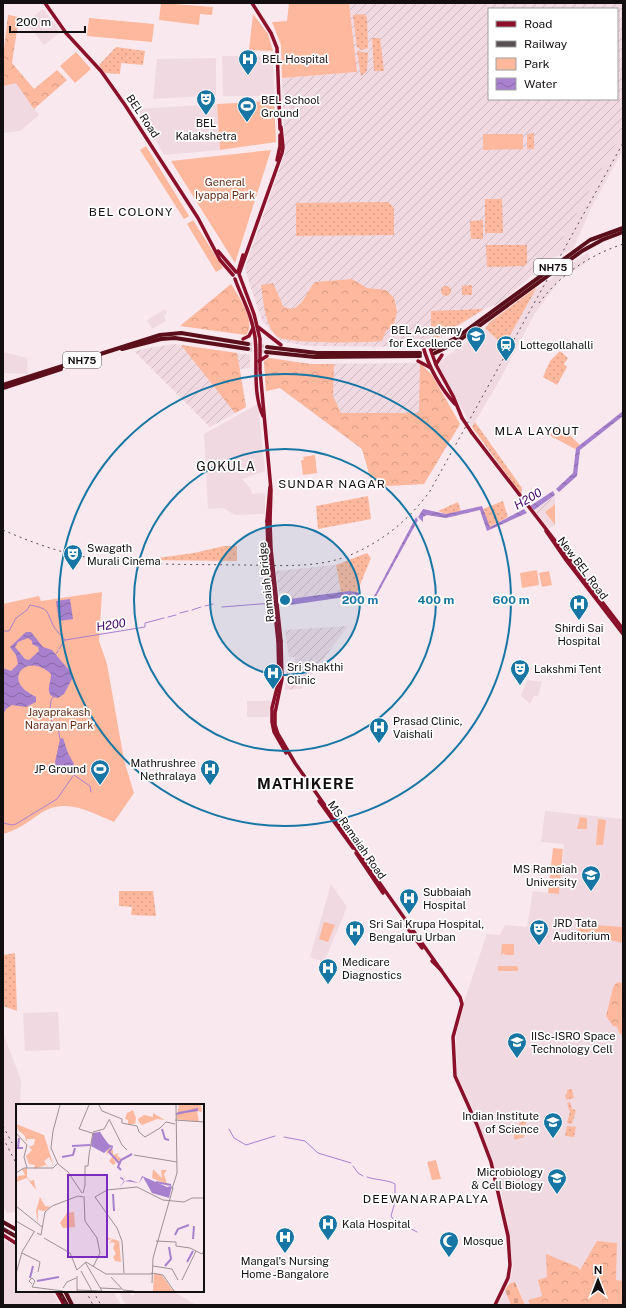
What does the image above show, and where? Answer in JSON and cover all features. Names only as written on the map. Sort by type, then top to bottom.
[{"type":"highway","name":"NH75","points":[[434,351],[451,345],[590,240],[623,228]]},
{"type":"highway","name":"NH75","points":[[488,317],[587,248],[623,232]]},
{"type":"highway","name":"NH75","points":[[3,385],[161,337],[248,346]]},
{"type":"highway","name":"NH75","points":[[3,388],[161,337]]},
{"type":"highway","points":[[267,351],[309,357],[420,355]]},
{"type":"highway","points":[[3,1222],[16,1229]]},
{"type":"highway","points":[[3,1229],[16,1236]]},
{"type":"highway","points":[[59,1292],[65,1305]]},
{"type":"highway","points":[[66,1292],[72,1305]]},
{"type":"main road","name":"BEL Road","points":[[45,3],[66,33],[101,71],[161,159],[214,247],[220,260],[237,275],[258,326],[260,341],[259,361]]},
{"type":"main road","points":[[237,275],[283,147],[277,48],[271,33],[252,3]]},
{"type":"main road","name":"BEL Road","points":[[237,275],[249,309],[253,327],[259,400],[264,417]]},
{"type":"main road","points":[[258,326],[281,345]]},
{"type":"main road","points":[[243,339],[249,336],[253,327]]},
{"type":"main road","points":[[429,345],[436,365],[453,396],[455,405]]},
{"type":"main road","points":[[423,346],[427,360],[448,397],[455,405]]},
{"type":"main road","points":[[264,417],[259,361],[267,351]]},
{"type":"main road","points":[[436,365],[438,359],[442,355]]},
{"type":"main road","points":[[418,361],[432,369]]},
{"type":"main road","name":"New BEL Road","points":[[455,405],[472,433],[623,629]]},
{"type":"main road","name":"Ramaiah Bridge","points":[[264,417],[270,486],[269,521],[280,641]]},
{"type":"main road","name":"New BEL Road","points":[[546,531],[562,556],[623,634]]},
{"type":"main road","name":"MS Ramaiah Road","points":[[280,641],[282,679],[275,713],[276,730],[295,764],[460,997],[462,1004],[453,1037],[455,1076],[477,1125],[491,1162],[508,1236],[510,1265],[508,1278],[495,1305]]},
{"type":"main road","points":[[3,1235],[16,1243]]},
{"type":"main road","points":[[57,1292],[65,1305]]},
{"type":"shaded area","points":[[349,3],[623,3],[623,131],[551,259],[499,304],[484,309],[444,336],[424,343],[400,344],[396,347],[308,346],[280,341],[262,320],[245,268],[285,153],[282,78],[357,72]]},
{"type":"shaded area","points":[[43,9],[61,32],[44,45],[26,22]]},
{"type":"shaded area","name":"BEL Hospital","points":[[222,56],[273,56],[274,96],[223,96]]},
{"type":"shaded area","points":[[216,58],[216,95],[153,99],[157,59]]},
{"type":"shaded area","points":[[16,82],[39,115],[20,131],[3,133],[3,86]]},
{"type":"shaded area","points":[[217,104],[220,150],[164,155],[137,109]]},
{"type":"shaded area","points":[[623,130],[623,150],[592,206],[573,249],[551,259]]},
{"type":"shaded area","name":"BEL Academy for Excellence","points":[[588,252],[590,260],[560,280],[535,313],[498,383],[472,427],[439,367],[439,362],[488,326],[490,322]]},
{"type":"shaded area","points":[[165,309],[167,313],[164,316],[166,321],[152,329],[147,320]]},
{"type":"shaded area","points":[[173,344],[250,355],[250,368],[240,369],[246,407],[210,427],[134,351]]},
{"type":"shaded area","points":[[3,352],[27,358],[28,374],[4,373]]},
{"type":"shaded area","points":[[269,358],[310,364],[420,363],[460,424],[424,484],[387,486],[371,480],[362,449],[280,388],[266,391],[264,361]]},
{"type":"shaded area","points":[[258,404],[265,471],[242,479],[251,489],[252,494],[265,493],[265,514],[235,515],[223,508],[208,509],[204,434]]},
{"type":"shaded area","points":[[555,496],[555,504],[539,516],[534,510]]},
{"type":"shaded area","points":[[545,512],[555,525],[548,529],[539,516]]},
{"type":"shaded area","points":[[336,565],[341,592],[282,600],[281,593],[279,593],[276,571]]},
{"type":"shaded area","points":[[348,626],[301,689],[285,690],[287,671],[294,671],[295,657],[289,657],[285,630]]},
{"type":"shaded area","points":[[527,680],[542,682],[538,696],[534,696],[530,704],[521,696]]},
{"type":"shaded area","points":[[247,701],[272,701],[269,717],[247,717]]},
{"type":"shaded area","name":"Indian Institute of Science","points":[[545,811],[623,819],[623,1305],[525,1305],[516,1282],[509,1284],[513,1267],[508,1226],[498,1176],[475,1115],[457,1075],[456,1037],[462,1007],[487,934],[500,935],[505,925],[527,927],[533,891],[559,894],[564,848],[563,844],[541,842]]},
{"type":"shaded area","points":[[331,884],[347,907],[324,962],[310,957]]},
{"type":"shaded area","points":[[58,1012],[60,1050],[25,1051],[23,1013]]},
{"type":"shaded area","points":[[3,1033],[21,1080],[20,1104],[16,1104],[16,1212],[7,1213],[3,1206]]},
{"type":"shaded area","points":[[3,1239],[16,1246],[16,1292],[53,1292],[59,1303],[3,1305]]},
{"type":"shaded area","points":[[505,1290],[511,1305],[498,1305]]},
{"type":"shaded area","points":[[68,1292],[114,1292],[121,1305],[74,1305]]},
{"type":"shaded area","points":[[119,1292],[127,1292],[133,1296],[136,1292],[174,1292],[196,1305],[126,1305]]},
{"type":"green space","points":[[161,3],[213,7],[212,15],[200,14],[199,25],[159,20]]},
{"type":"green space","points":[[289,3],[349,3],[357,72],[282,78],[281,45],[272,22],[287,21]]},
{"type":"green space","points":[[253,14],[268,34],[273,51],[249,50]]},
{"type":"green space","points":[[365,14],[367,18],[368,48],[361,50],[357,47],[353,15]]},
{"type":"green space","points":[[8,15],[19,17],[12,63],[34,89],[57,70],[67,80],[34,109],[16,83],[3,86],[3,58]]},
{"type":"green space","points":[[89,18],[154,24],[152,42],[87,36]]},
{"type":"green space","points":[[372,38],[380,38],[384,71],[374,71]]},
{"type":"green space","points":[[116,47],[145,51],[143,65],[121,63],[120,74],[105,73],[99,65]]},
{"type":"green space","points":[[357,51],[368,53],[367,71],[361,76]]},
{"type":"green space","points":[[76,52],[91,69],[75,83],[60,66]]},
{"type":"green space","name":"BEL School Ground","points":[[274,101],[276,142],[220,150],[217,104]]},
{"type":"green space","points":[[534,133],[534,149],[527,149],[527,134]]},
{"type":"green space","points":[[483,134],[523,134],[523,149],[483,150]]},
{"type":"green space","points":[[146,146],[189,216],[184,219],[140,150]]},
{"type":"green space","name":"General Iyappa Park","points":[[271,150],[235,263],[171,161]]},
{"type":"green space","points":[[485,199],[502,199],[503,233],[485,233]]},
{"type":"green space","points":[[388,202],[394,208],[394,235],[296,236],[296,203]]},
{"type":"green space","points":[[193,220],[223,268],[216,272],[187,224]]},
{"type":"green space","points":[[483,220],[483,239],[471,239],[470,221]]},
{"type":"green space","points":[[486,245],[527,245],[527,262],[525,266],[487,267]]},
{"type":"green space","points":[[352,279],[367,288],[386,290],[394,298],[397,311],[394,325],[386,331],[382,341],[297,341],[278,337],[270,327],[265,313],[261,285],[273,283],[283,306],[294,308],[302,302],[315,282]]},
{"type":"green space","points":[[231,284],[242,302],[248,316],[249,330],[246,335],[180,326]]},
{"type":"green space","points":[[472,285],[472,295],[462,295],[462,286]]},
{"type":"green space","points":[[444,286],[448,286],[450,287],[450,295],[444,296],[441,293],[441,289]]},
{"type":"green space","points":[[537,287],[504,346],[485,328],[490,322]]},
{"type":"green space","points":[[484,309],[437,338],[431,334],[431,311]]},
{"type":"green space","points":[[181,345],[237,353],[246,407],[235,413]]},
{"type":"green space","points":[[560,351],[568,358],[564,364],[567,367],[557,385],[543,377],[550,361]]},
{"type":"green space","points":[[269,358],[310,364],[334,364],[333,396],[341,413],[419,413],[420,363],[432,375],[460,424],[424,484],[387,486],[371,480],[362,449],[280,388],[266,391],[264,361]]},
{"type":"green space","points":[[475,422],[522,488],[521,494],[472,427]]},
{"type":"green space","points":[[559,425],[580,445],[575,449],[549,435]]},
{"type":"green space","points":[[315,455],[317,473],[303,475],[301,460],[304,460],[303,457]]},
{"type":"green space","points":[[368,496],[371,519],[318,529],[316,506]]},
{"type":"green space","points":[[503,501],[508,517],[489,527],[483,509]]},
{"type":"green space","points":[[458,502],[461,511],[446,514],[438,511]]},
{"type":"green space","points":[[555,504],[555,525],[545,512]]},
{"type":"green space","points":[[224,546],[237,546],[237,561],[143,560],[194,553]]},
{"type":"green space","points":[[367,553],[371,558],[357,592],[341,592],[336,565]]},
{"type":"green space","points":[[537,570],[539,585],[522,588],[520,573]]},
{"type":"green space","points":[[549,571],[552,585],[542,587],[539,573]]},
{"type":"green space","name":"Jayaprakash Narayan Park","points":[[102,592],[99,641],[107,664],[124,760],[134,793],[114,822],[78,808],[60,806],[50,808],[18,828],[3,834],[3,604],[39,596],[41,601]]},
{"type":"green space","points":[[580,817],[587,818],[587,829],[577,829]]},
{"type":"green space","points":[[598,819],[606,820],[603,845],[596,845]]},
{"type":"green space","points":[[553,848],[563,849],[559,894],[548,893]]},
{"type":"green space","points":[[119,891],[153,891],[156,916],[131,915],[132,907],[119,906]]},
{"type":"green space","points":[[324,922],[335,925],[328,942],[319,939]]},
{"type":"green space","points":[[579,924],[623,927],[623,943],[583,934],[576,929]]},
{"type":"green space","points":[[502,944],[514,944],[514,955],[505,955],[504,953],[501,955]]},
{"type":"green space","points":[[15,953],[17,1011],[3,1006],[3,955]]},
{"type":"green space","points":[[498,966],[517,966],[518,971],[498,971]]},
{"type":"green space","points":[[619,982],[623,984],[623,1035],[619,1033],[617,1027],[613,1026],[606,1016],[613,988],[615,984]]},
{"type":"green space","points":[[572,1089],[574,1098],[566,1100],[565,1095],[567,1094],[567,1090]]},
{"type":"green space","points":[[570,1102],[572,1109],[576,1110],[572,1124],[567,1123],[570,1112],[567,1103]]},
{"type":"green space","points":[[521,1112],[528,1113],[525,1127],[519,1126]]},
{"type":"green space","points":[[567,1126],[576,1127],[574,1137],[565,1136]]},
{"type":"green space","points":[[519,1127],[525,1128],[524,1137],[515,1140],[513,1134]]},
{"type":"green space","points":[[436,1160],[441,1179],[432,1180],[427,1162]]},
{"type":"green space","points":[[597,1241],[617,1243],[616,1280],[623,1281],[623,1305],[530,1305],[528,1300],[542,1296],[538,1280],[547,1277],[546,1254],[578,1267],[580,1270]]},
{"type":"green space","points":[[515,1282],[525,1305],[511,1305],[505,1290],[509,1284]]},
{"type":"water","points":[[623,411],[623,416],[580,450],[577,476],[559,492],[556,489],[573,473],[576,448]]},
{"type":"water","points":[[553,491],[555,495],[534,510],[530,506]]},
{"type":"water","points":[[482,506],[490,527],[524,509],[527,513],[487,531],[480,510],[446,518],[427,515],[423,517],[423,522],[418,517],[423,509],[446,514]]},
{"type":"water","points":[[416,517],[418,520],[373,602],[372,600]]},
{"type":"water","points":[[349,591],[357,592],[367,598],[364,602],[352,596],[283,606],[282,600]]},
{"type":"water","points":[[70,599],[73,619],[59,621],[56,601]]},
{"type":"water","points":[[26,632],[31,632],[43,647],[52,650],[71,672],[72,679],[64,694],[58,698],[53,697],[49,692],[51,674],[43,668],[29,666],[20,672],[18,677],[19,683],[27,692],[36,697],[36,702],[26,707],[12,705],[6,709],[3,714],[3,668],[11,671],[18,664],[16,655],[10,647]],"holes":[[[28,638],[32,641],[32,644],[38,647],[39,651],[29,660],[25,659],[15,647],[18,642]]]},
{"type":"water","points":[[63,738],[68,753],[74,764],[69,771],[61,774],[56,769],[55,762],[60,739]]},
{"type":"waterway","name":"H200","points":[[222,607],[273,603]]},
{"type":"waterway","name":"H200","points":[[205,606],[213,604]]},
{"type":"waterway","points":[[3,631],[9,631],[16,618],[27,610],[30,605],[45,610],[54,627],[65,640]]},
{"type":"waterway","name":"H200","points":[[192,610],[201,607]]},
{"type":"waterway","name":"H200","points":[[180,613],[188,611]]},
{"type":"waterway","name":"H200","points":[[168,617],[176,615]]},
{"type":"waterway","name":"H200","points":[[59,649],[65,640],[145,627],[145,623],[164,618]]},
{"type":"waterway","name":"H200","points":[[55,655],[58,651]]},
{"type":"waterway","name":"H200","points":[[54,696],[51,700],[50,712],[52,722],[58,727],[60,739]]},
{"type":"waterway","name":"H200","points":[[71,770],[74,775],[90,786],[91,792]]},
{"type":"waterway","points":[[3,823],[12,825],[16,824],[57,799],[73,776]]},
{"type":"waterway","name":"H200","points":[[229,1129],[234,1138],[246,1145],[275,1136]]},
{"type":"waterway","points":[[284,1137],[305,1141],[318,1153],[351,1163]]},
{"type":"waterway","points":[[353,1166],[358,1173],[363,1176]]},
{"type":"waterway","points":[[367,1177],[395,1184],[395,1202],[391,1216],[394,1220],[417,1232]]},
{"type":"tunnel","points":[[248,344],[267,347]]},
{"type":"tunnel","points":[[248,349],[266,352]]},
{"type":"railway","points":[[3,530],[38,544],[75,555],[95,559],[157,564],[308,565],[348,556],[372,544],[404,521],[430,491],[623,143]]},
{"type":"railway","points":[[539,303],[556,283],[576,267],[598,254],[623,244]]},
{"type":"railway","points":[[3,1126],[12,1143]]},
{"type":"railway","points":[[3,1138],[16,1163]]},
{"type":"railway","points":[[3,1228],[16,1236]]},
{"type":"railway","points":[[60,1292],[66,1305]]},
{"type":"railway","points":[[86,1292],[93,1305]]},
{"type":"railway","points":[[94,1292],[101,1305]]},
{"type":"place","name":"BEL Hospital","points":[[248,76]]},
{"type":"place","name":"BEL Kalakshetra","points":[[206,116]]},
{"type":"place","name":"BEL School Ground","points":[[247,123]]},
{"type":"place","name":"BEL Academy for Excellence","points":[[476,353]]},
{"type":"place","name":"Lottegollahalli","points":[[506,362]]},
{"type":"place","name":"Swagath Murali Cinema","points":[[73,571]]},
{"type":"place","name":"Shirdi Sai Hospital","points":[[579,621]]},
{"type":"place","name":"Lakshmi Tent","points":[[520,686]]},
{"type":"place","name":"Sri Shakthi Clinic","points":[[273,690]]},
{"type":"place","name":"Prasad Clinic, Vaishali","points":[[379,744]]},
{"type":"place","name":"JP Ground","points":[[100,786]]},
{"type":"place","name":"Mathrushree Nethralaya","points":[[210,786]]},
{"type":"place","name":"MS Ramaiah University","points":[[591,892]]},
{"type":"place","name":"Subbaiah Hospital","points":[[409,915]]},
{"type":"place","name":"JRD Tata Auditorium","points":[[539,946]]},
{"type":"place","name":"Sri Sai Krupa Hospital, Bengaluru Urban","points":[[355,947]]},
{"type":"place","name":"Medicare Diagnostics","points":[[328,985]]},
{"type":"place","name":"IISc-ISRO Space Technology Cell","points":[[517,1059]]},
{"type":"place","name":"Indian Institute of Science","points":[[553,1139]]},
{"type":"place","name":"Microbiology & Cell Biology","points":[[557,1195]]},
{"type":"place","name":"Kala Hospital","points":[[328,1241]]},
{"type":"place","name":"Mangal's Nursing Home -Bangalore","points":[[285,1254]]},
{"type":"place","name":"Mosque","points":[[449,1258]]},
{"type":"district","name":"BEL COLONY","points":[[131,212]]},
{"type":"district","name":"MLA LAYOUT","points":[[537,431]]},
{"type":"district","name":"GOKULA","points":[[226,466]]},
{"type":"district","name":"SUNDAR NAGAR","points":[[332,484]]},
{"type":"district","name":"MATHIKERE","points":[[306,783]]},
{"type":"district","name":"DEEWANARAPALYA","points":[[426,1199]]}]
